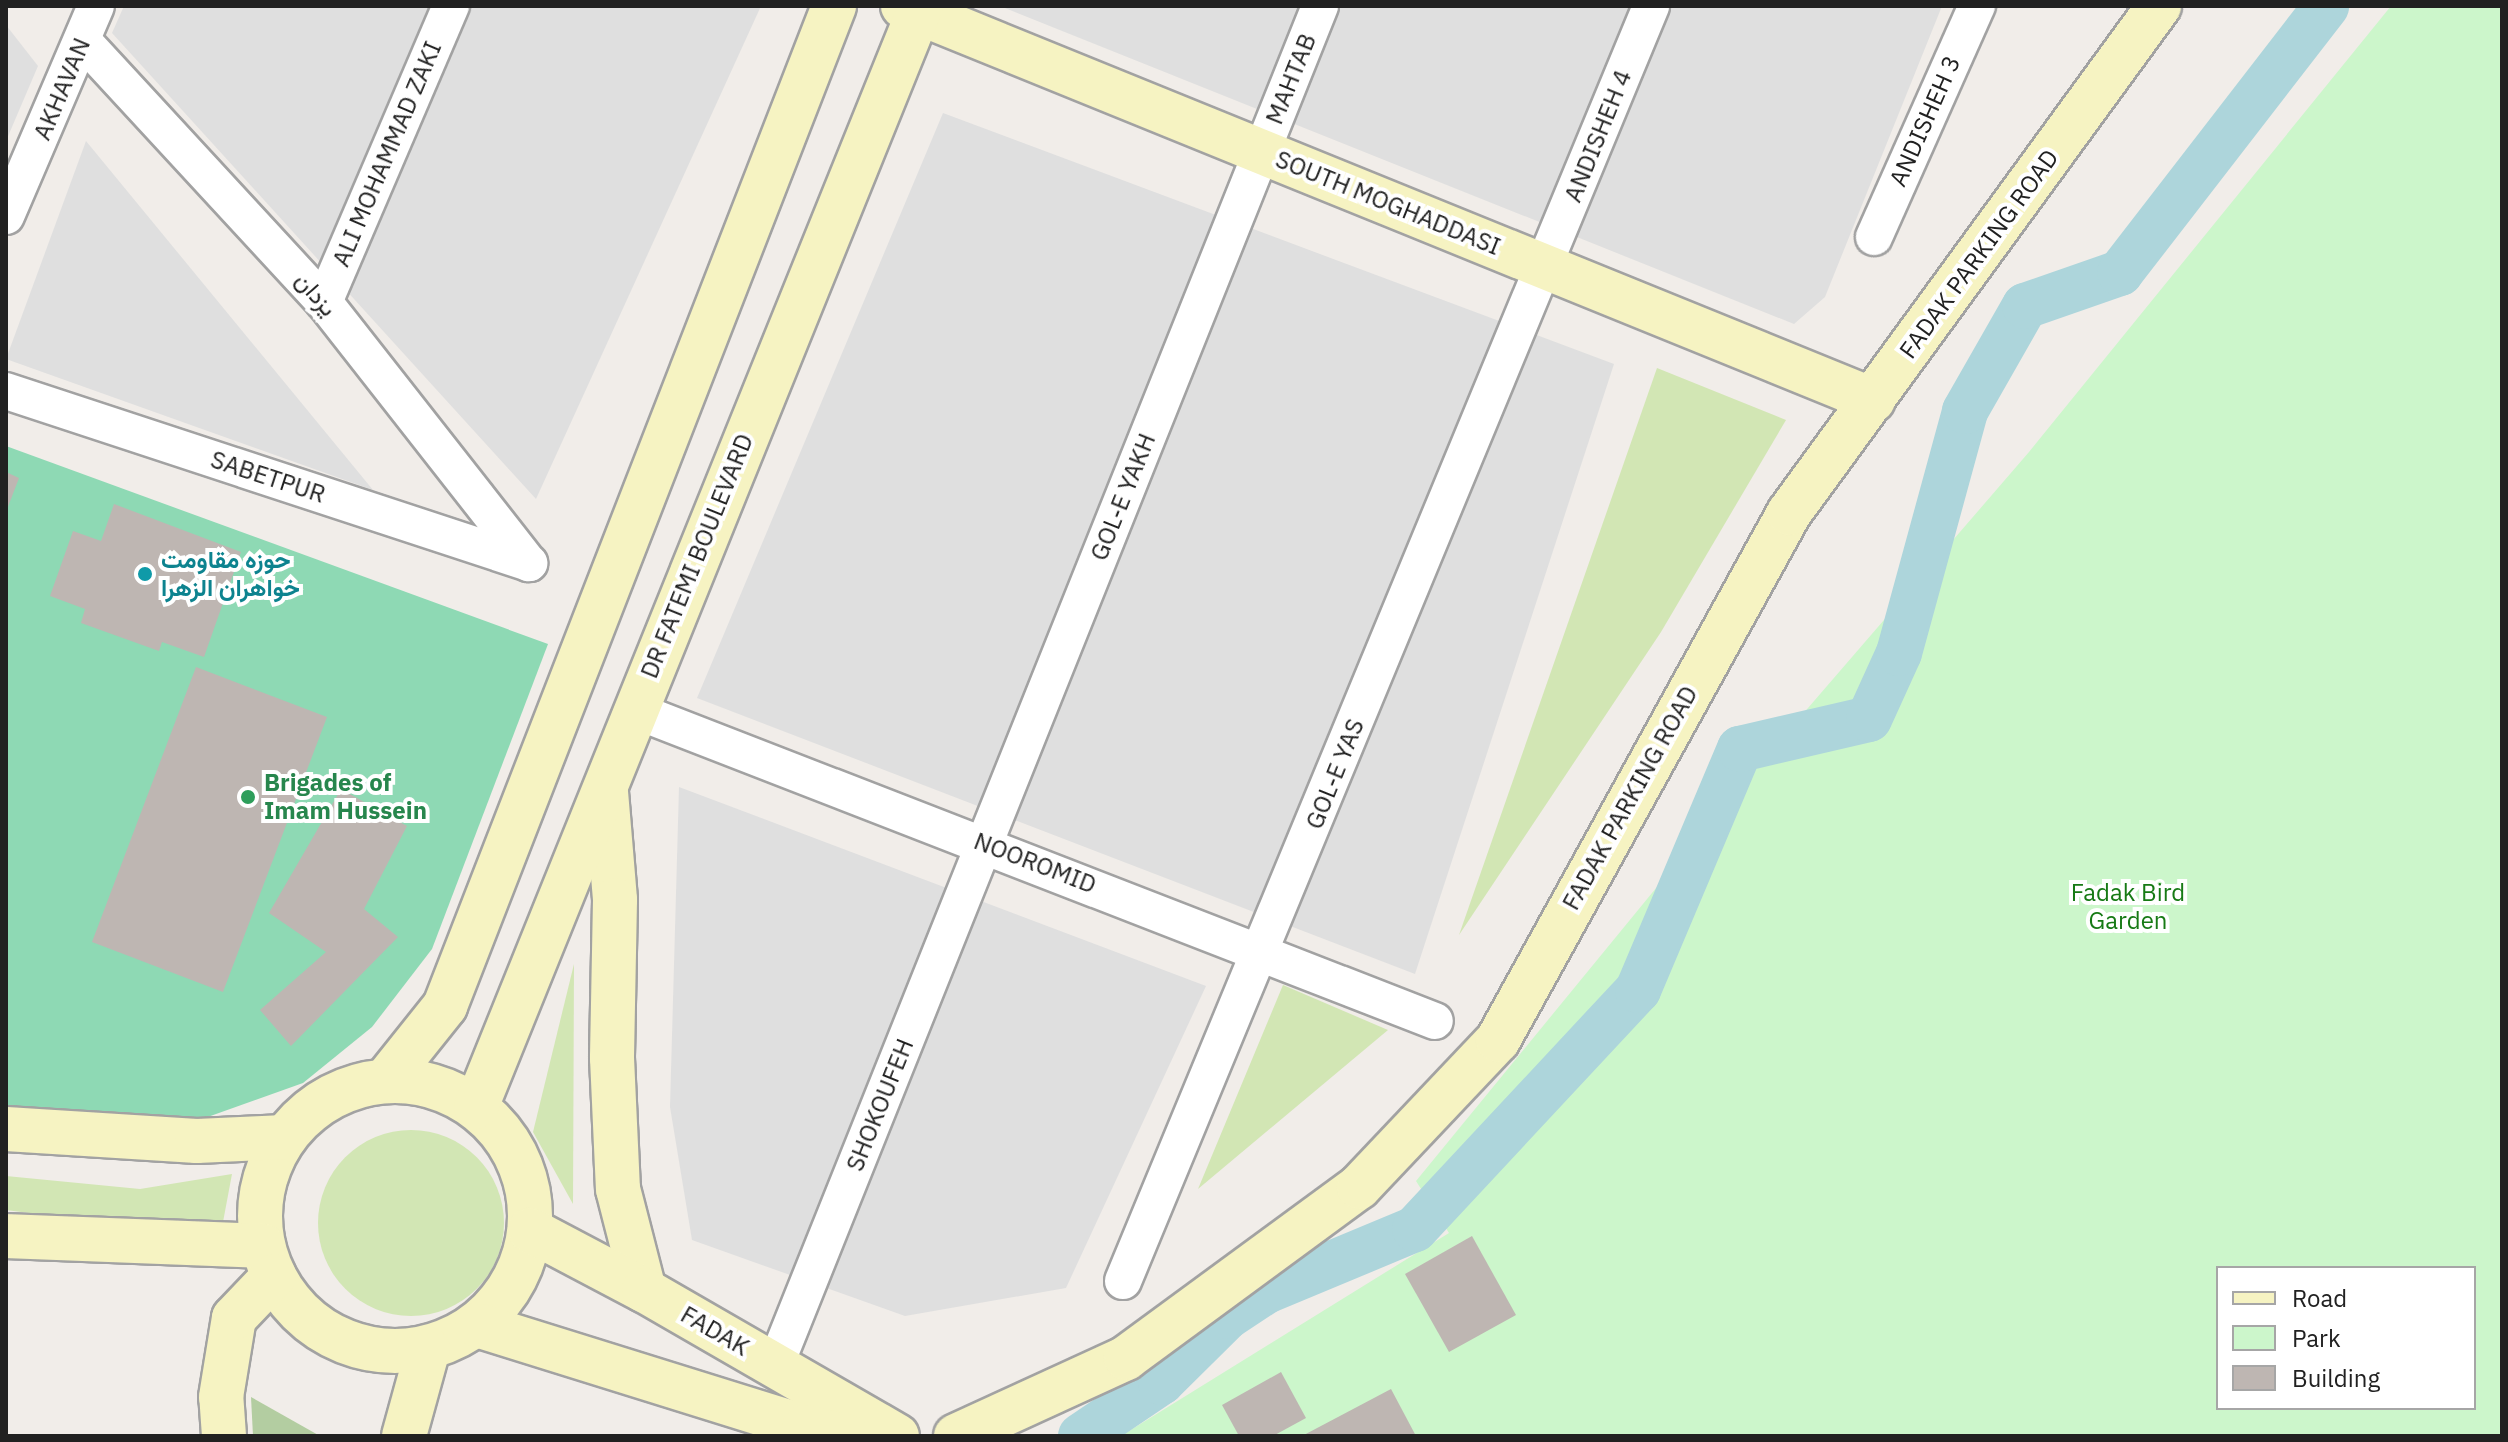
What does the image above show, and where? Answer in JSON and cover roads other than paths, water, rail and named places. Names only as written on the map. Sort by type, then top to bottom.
[{"type":"main road","points":[[386,1080],[445,1006],[834,6]]},
{"type":"main road","name":"FADAK PARKING ROAD","points":[[956,1436],[1126,1358],[1359,1187],[1498,1040],[1789,513],[2159,6]]},
{"type":"main road","name":"SOUTH MOGHADDASI","points":[[914,8],[1873,400]]},
{"type":"main road","name":"DR FATEMI BOULEVARD","points":[[476,1107],[914,8]]},
{"type":"main road","points":[[605,780],[615,900],[612,1058],[618,1189],[644,1290]]},
{"type":"main road","points":[[386,1080],[448,1090],[476,1107],[501,1131],[519,1161],[529,1195],[530,1230],[514,1283],[477,1325],[428,1349],[382,1351],[338,1340],[290,1302],[269,1261],[260,1208],[268,1171],[285,1137],[313,1108],[347,1089],[386,1080]]},
{"type":"main road","points":[[6,1129],[197,1141],[285,1137]]},
{"type":"main road","name":"FADAK","points":[[530,1230],[644,1290],[897,1436]]},
{"type":"main road","points":[[6,1236],[269,1261]]},
{"type":"main road","points":[[224,1436],[221,1397],[234,1318],[269,1261]]},
{"type":"main road","points":[[477,1325],[804,1427],[847,1436]]},
{"type":"main road","points":[[404,1436],[428,1349]]},
{"type":"street","name":"AKHAVAN","points":[[6,216],[96,6]]},
{"type":"street","name":"ALI MOHAMMAD ZAKI","points":[[324,302],[451,6]]},
{"type":"street","name":"MAHTAB","points":[[1262,152],[1320,6]]},
{"type":"street","name":"ANDISHEH 4","points":[[1544,266],[1651,6]]},
{"type":"street","name":"ANDISHEH 3","points":[[1874,237],[1977,6]]},
{"type":"street","name":"یزدان","points":[[83,41],[324,302],[529,563]]},
{"type":"street","name":"GOL-E YAKH","points":[[983,843],[1262,152]]},
{"type":"street","name":"GOL-E YAS","points":[[1123,1281],[1263,950],[1544,266]]},
{"type":"street","name":"SABETPUR","points":[[6,391],[529,563]]},
{"type":"street","name":"NOOROMID","points":[[634,710],[1263,950],[1435,1021]]},
{"type":"street","name":"SHOKOUFEH","points":[[775,1366],[983,843]]},
{"type":"waterway","points":[[1081,1436],[1161,1382],[1228,1316],[1266,1291],[1415,1229],[1638,990],[1740,749],[1869,719],[1899,653],[1965,411],[2025,306],[2120,273],[2326,6]]},
{"type":"place","name":"حوزه مقاومت خواهران الزهرا","points":[[145,574]]},
{"type":"place","name":"Brigades of Imam Hussein","points":[[248,797]]},
{"type":"park label","name":"Fadak Bird Garden","points":[[2128,907]]}]
